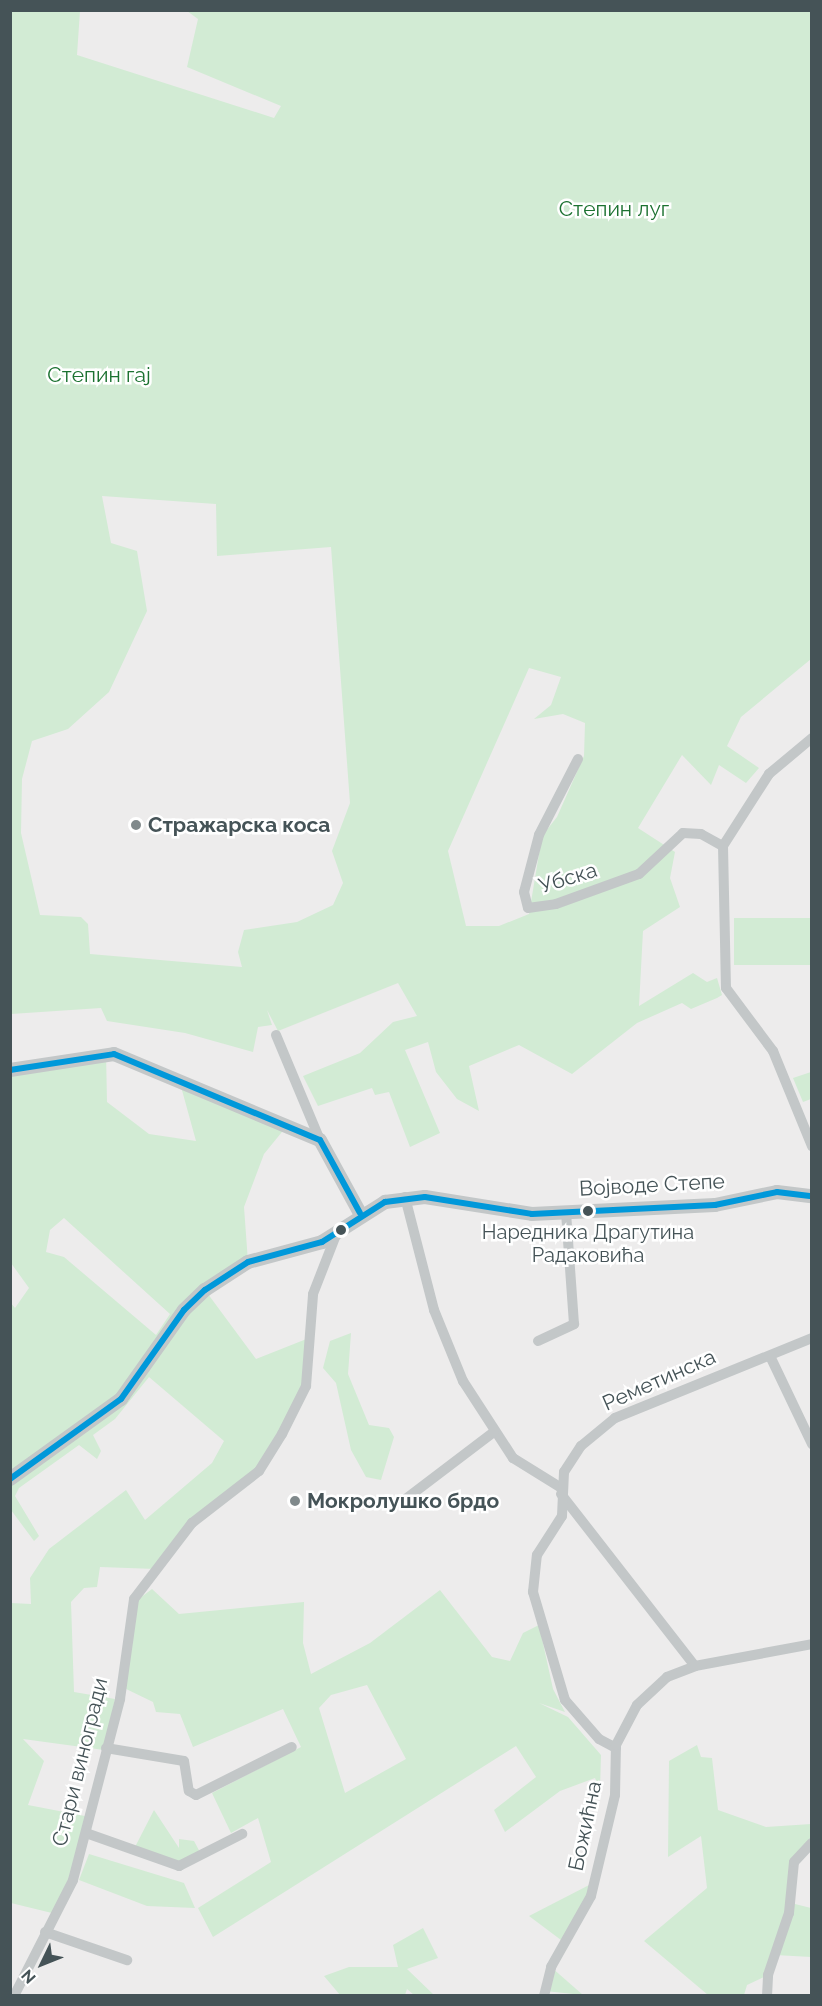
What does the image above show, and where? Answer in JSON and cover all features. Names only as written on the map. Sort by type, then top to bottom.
[{"type":"street","points":[[812,738],[769,774],[723,846],[726,988],[772,1051],[812,1146]]},
{"type":"street","name":"Убска","points":[[578,759],[539,835],[524,892],[528,908],[556,904],[632,878],[683,833],[701,834],[723,846]]},
{"type":"street","points":[[276,1035],[320,1140],[360,1213]]},
{"type":"street","points":[[10,1070],[106,1052],[320,1140]]},
{"type":"street","name":"Војводе Степе","points":[[360,1213],[405,1197],[515,1214],[715,1205],[777,1192],[812,1196]]},
{"type":"street","points":[[405,1197],[448,1350],[494,1432],[520,1466],[560,1490],[694,1666]]},
{"type":"street","name":"Војводе Степе","points":[[538,1341],[573,1324],[566,1212]]},
{"type":"street","name":"Стари виногради","points":[[14,1995],[72,1884],[120,1698],[134,1599],[192,1523],[259,1471],[282,1434],[306,1386],[312,1294],[338,1232],[360,1213]]},
{"type":"street","points":[[10,1479],[121,1399],[184,1310],[205,1290],[248,1262],[338,1232]]},
{"type":"street","name":"Реметинска","points":[[616,1749],[599,1738],[565,1700],[533,1592],[537,1555],[562,1516],[560,1490],[577,1451],[604,1425],[812,1338]]},
{"type":"street","points":[[770,1356],[812,1443]]},
{"type":"street","points":[[403,1502],[494,1432]]},
{"type":"street","name":"Божићна","points":[[544,1995],[551,1967],[591,1896],[615,1796],[616,1749],[623,1727],[645,1695],[667,1677],[694,1666],[812,1644]]},
{"type":"street","points":[[106,1748],[184,1761],[189,1791],[196,1795],[292,1747]]},
{"type":"street","points":[[86,1833],[179,1866],[242,1834]]},
{"type":"street","points":[[766,1995],[789,1913],[794,1862],[812,1843]]},
{"type":"street","points":[[45,1932],[127,1960]]},
{"type":"green space","name":"Степин луг","points":[[10,11],[80,11],[77,55],[274,118],[281,106],[187,67],[198,19],[187,11],[811,11],[811,659],[741,717],[727,746],[759,768],[746,783],[719,765],[711,785],[682,755],[638,828],[675,852],[670,878],[680,907],[643,931],[639,1006],[693,973],[707,982],[717,978],[722,995],[691,1009],[682,1003],[637,1023],[572,1074],[519,1045],[469,1066],[479,1111],[457,1099],[436,1072],[428,1042],[405,1050],[440,1133],[410,1147],[389,1092],[375,1095],[372,1088],[318,1106],[303,1076],[360,1053],[393,1022],[417,1016],[398,983],[278,1031],[267,1010],[272,1025],[258,1027],[253,1052],[185,1033],[107,1021],[101,1008],[11,1014]],"holes":[[[102,496],[216,504],[217,556],[331,547],[350,803],[332,851],[343,883],[333,905],[297,922],[244,930],[238,952],[242,967],[90,954],[88,924],[81,917],[40,915],[21,833],[22,779],[32,741],[68,729],[109,692],[147,611],[137,551],[111,543]],[[529,668],[561,677],[551,705],[534,719],[563,714],[585,723],[584,756],[557,817],[542,836],[529,914],[499,926],[466,926],[448,851]]]},
{"type":"green space","points":[[734,918],[811,918],[811,965],[734,965]]},
{"type":"green space","points":[[106,1052],[107,1102],[149,1134],[196,1141],[180,1083],[286,1127],[264,1154],[244,1207],[248,1262],[205,1290],[256,1359],[309,1338],[305,1383],[262,1471],[207,1511],[156,1569],[100,1567],[97,1587],[84,1588],[71,1602],[74,1692],[115,1699],[104,1750],[23,1739],[44,1761],[28,1805],[90,1817],[56,1914],[11,1903],[11,1603],[31,1604],[30,1578],[49,1549],[126,1490],[145,1520],[212,1463],[224,1441],[149,1377],[115,1419],[93,1435],[101,1451],[97,1459],[79,1445],[19,1488],[15,1496],[39,1536],[34,1541],[11,1510],[10,1302],[15,1308],[29,1288],[11,1263],[11,1070]],"holes":[[[64,1218],[170,1314],[156,1335],[64,1257],[46,1252],[50,1230]]]},
{"type":"green space","points":[[811,1072],[811,1099],[803,1102],[793,1078]]},
{"type":"green space","points":[[351,1333],[348,1374],[369,1425],[389,1428],[394,1437],[381,1480],[366,1477],[351,1450],[336,1383],[323,1368],[330,1341]]},
{"type":"green space","points":[[152,1589],[179,1614],[304,1602],[303,1643],[311,1674],[370,1643],[440,1590],[492,1657],[510,1661],[523,1633],[539,1625],[553,1689],[565,1712],[539,1703],[568,1717],[601,1755],[600,1790],[595,1778],[560,1791],[505,1832],[494,1810],[536,1777],[516,1746],[213,1937],[198,1908],[271,1862],[258,1818],[231,1833],[212,1793],[301,1747],[283,1709],[193,1747],[180,1714],[156,1712],[153,1702],[122,1687],[136,1601]],"holes":[[[367,1685],[406,1759],[345,1793],[319,1708],[331,1695]]]},
{"type":"green space","points":[[697,1745],[701,1757],[712,1758],[718,1810],[766,1827],[811,1824],[811,1843],[800,1853],[791,1903],[811,1908],[811,1957],[775,1955],[768,1975],[747,1985],[744,1995],[708,1995],[644,1941],[707,1888],[701,1836],[668,1857],[669,1761]]},
{"type":"green space","points":[[154,1810],[179,1848],[179,1839],[194,1841],[202,1856],[182,1866],[135,1847]]},
{"type":"green space","points":[[89,1854],[184,1883],[195,1908],[147,1906],[79,1880]]},
{"type":"green space","points":[[593,1883],[565,1943],[529,1916]]},
{"type":"green space","points":[[423,1928],[438,1958],[407,1969],[434,1995],[414,1995],[407,1989],[405,1995],[340,1995],[324,1976],[349,1967],[398,1967],[393,1945]]},
{"type":"green space","points":[[551,1967],[583,1995],[545,1991]]},
{"type":"transit line","points":[[10,1070],[114,1054],[320,1140],[360,1213]]},
{"type":"transit line","points":[[10,1479],[121,1399],[184,1310],[205,1290],[248,1262],[322,1242],[385,1202],[425,1197],[532,1214],[715,1205],[777,1192],[812,1196]]},
{"type":"place","name":"Стражарска коса","points":[[136,825]]},
{"type":"place","name":"Наредника Драгутина Радаковића","points":[[588,1211]]},
{"type":"place","name":"Мокролушко брдо","points":[[295,1501]]},
{"type":"park label","name":"Степин гај","points":[[99,375]]}]
